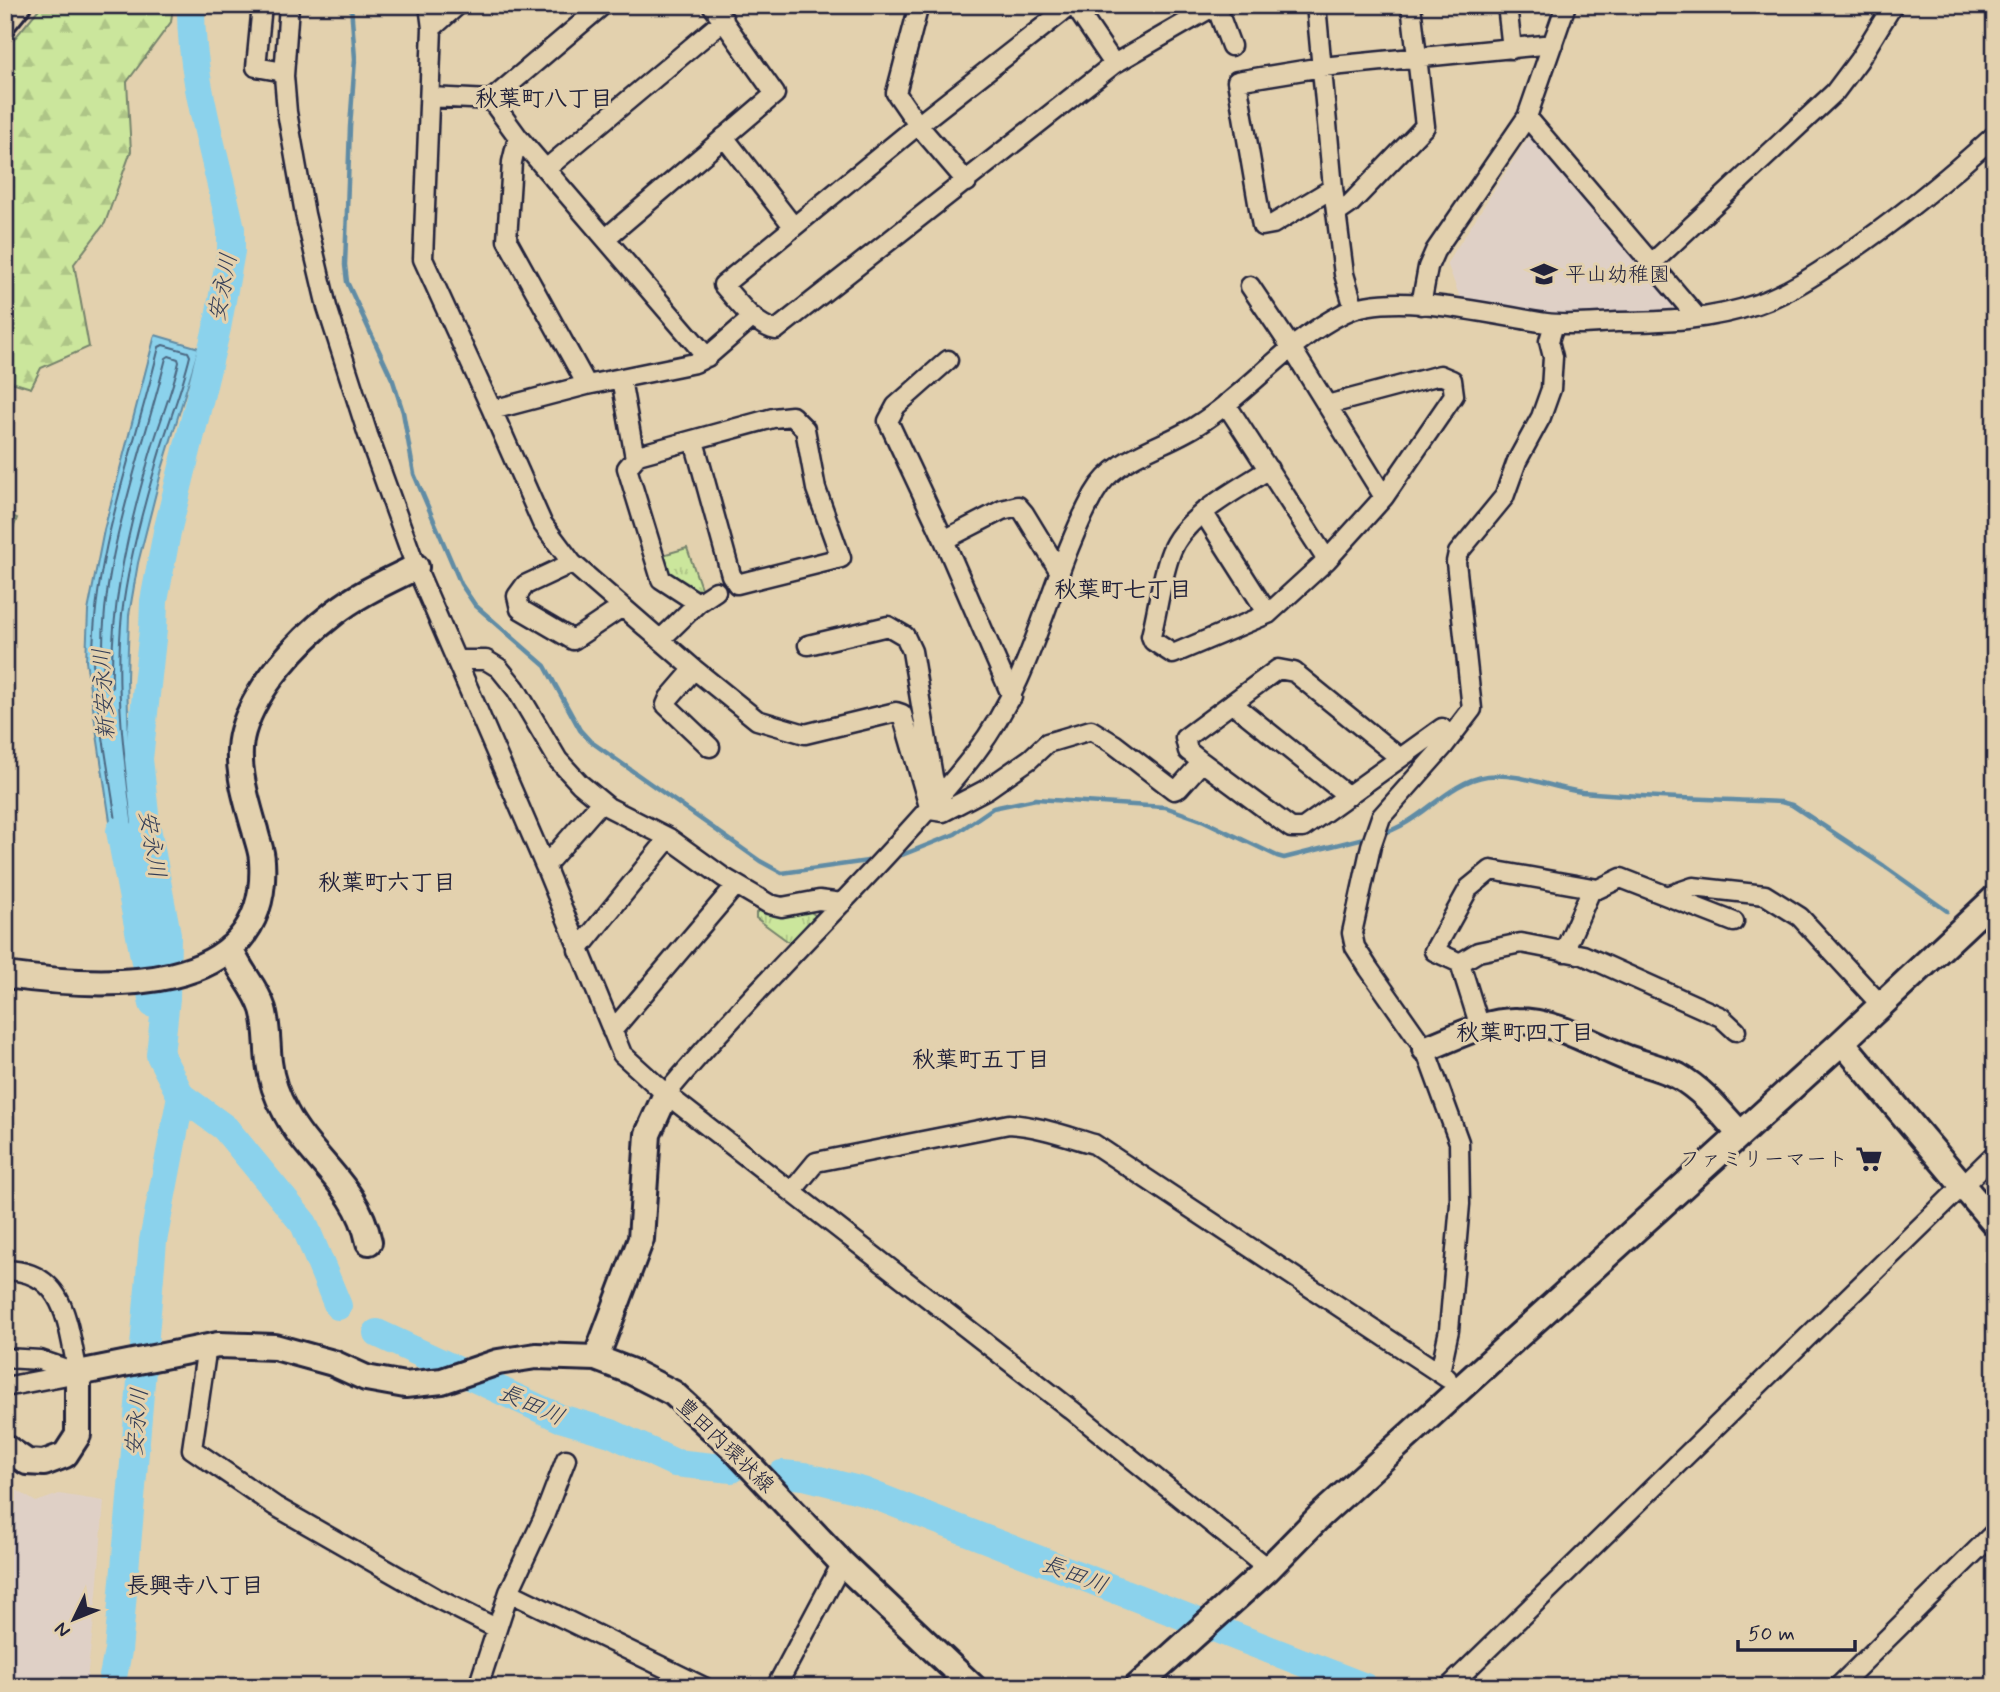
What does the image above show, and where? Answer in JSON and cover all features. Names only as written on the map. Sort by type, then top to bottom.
[{"type":"street","points":[[5,21],[18,5]]},
{"type":"street","points":[[262,5],[256,67],[284,72]]},
{"type":"street","points":[[289,5],[284,72],[287,111],[305,214],[327,307],[364,424],[416,567],[545,866],[622,1054],[666,1094],[906,1283],[1073,1410],[1268,1569]]},
{"type":"street","points":[[429,5],[432,28],[423,259],[542,523],[572,563],[757,720],[805,734],[896,712],[902,714],[934,803],[943,812],[987,789],[1030,759],[1047,743],[1091,730],[1114,744],[1174,790],[1180,788],[1202,762]]},
{"type":"street","points":[[432,28],[458,5]]},
{"type":"street","points":[[429,97],[491,100],[603,5]]},
{"type":"street","points":[[606,238],[775,94],[712,5]]},
{"type":"street","points":[[919,5],[896,93],[918,125],[967,182]]},
{"type":"street","points":[[1114,64],[1073,5],[918,125],[723,285],[752,317],[767,328],[776,330],[1114,64],[1216,6],[1231,46]]},
{"type":"street","points":[[1316,5],[1333,188],[1344,274],[1354,308]]},
{"type":"street","points":[[1337,213],[1350,204],[1425,125],[1411,5]]},
{"type":"street","points":[[1507,5],[1512,48]]},
{"type":"street","points":[[1421,305],[1428,267],[1435,251],[1527,117],[1566,5]]},
{"type":"street","points":[[1652,263],[1835,92],[1859,60],[1893,5]]},
{"type":"street","points":[[546,169],[724,20]]},
{"type":"street","points":[[1333,188],[1273,224],[1262,226],[1237,80],[1322,67],[1553,44]]},
{"type":"street","points":[[491,100],[518,137],[707,357]]},
{"type":"street","points":[[1527,117],[1697,317]]},
{"type":"street","points":[[596,1358],[641,1239],[648,1134],[666,1094],[711,1040],[934,803],[978,750],[1012,697],[1060,572],[1096,489],[1108,475],[1121,464],[1195,427],[1226,404],[1291,347],[1320,326],[1354,308],[1396,303],[1421,305],[1554,324],[1670,322],[1718,315],[1758,303],[1799,285],[1884,230],[1995,135]]},
{"type":"street","points":[[518,137],[512,162],[507,240],[587,385]]},
{"type":"street","points":[[724,137],[793,226]]},
{"type":"street","points":[[1250,286],[1384,497]]},
{"type":"street","points":[[492,410],[587,385],[695,363],[707,357],[752,317]]},
{"type":"street","points":[[1440,1372],[1448,1330],[1460,1204],[1459,1142],[1425,1049],[1356,947],[1352,933],[1353,921],[1371,846],[1386,810],[1443,747],[1472,709],[1456,562],[1458,553],[1504,497],[1517,461],[1541,417],[1551,389],[1553,356],[1549,341],[1554,324]]},
{"type":"street","points":[[948,360],[895,406],[888,421],[944,540],[1012,697]]},
{"type":"street","points":[[1269,470],[1203,512],[1182,533],[1171,551],[1151,636],[1153,641],[1173,654],[1268,614],[1327,560],[1384,497],[1454,394],[1452,380],[1440,375],[1327,405]]},
{"type":"street","points":[[621,379],[635,458]]},
{"type":"street","points":[[1226,404],[1327,560]]},
{"type":"street","points":[[694,441],[731,575],[737,584],[841,558],[816,489],[805,429],[792,416],[773,418],[635,458],[627,468],[661,579],[698,603]]},
{"type":"street","points":[[944,540],[1002,510],[1018,506],[1060,572]]},
{"type":"street","points":[[1203,512],[1268,614]]},
{"type":"street","points":[[572,563],[525,584],[517,596],[520,609],[573,640],[622,607]]},
{"type":"street","points":[[5,975],[63,983],[132,982],[181,974],[218,958],[230,948],[249,928],[260,901],[262,885],[262,858],[244,788],[240,757],[241,742],[249,715],[269,681],[300,645],[333,614],[384,582],[416,567]]},
{"type":"street","points":[[661,639],[698,603],[716,591]]},
{"type":"street","points":[[808,645],[888,626],[905,636],[912,651],[933,777],[934,803]]},
{"type":"street","points":[[457,660],[486,660],[499,668],[516,689],[558,760],[600,802],[669,838],[736,885],[769,904],[782,907],[819,900],[842,902]]},
{"type":"street","points":[[694,669],[666,705],[710,747]]},
{"type":"street","points":[[1401,758],[1294,672],[1278,669],[1185,738],[1188,751],[1202,762],[1291,828],[1303,828],[1401,758],[1442,728]]},
{"type":"street","points":[[1232,703],[1348,796]]},
{"type":"street","points":[[545,866],[600,802]]},
{"type":"street","points":[[578,950],[669,838]]},
{"type":"street","points":[[1480,1027],[1460,963],[1434,951],[1469,888],[1491,870],[1598,889],[1621,878],[1734,922]]},
{"type":"street","points":[[612,1031],[736,885]]},
{"type":"street","points":[[1667,896],[1693,887],[1766,895],[1800,917],[1881,1005]]},
{"type":"street","points":[[1564,952],[1592,888]]},
{"type":"street","points":[[1137,1687],[1268,1569],[1321,1515],[1842,1042],[1995,898]]},
{"type":"street","points":[[1460,963],[1478,952],[1521,943],[1583,955],[1721,1017],[1736,1031]]},
{"type":"street","points":[[230,948],[236,964],[251,984],[263,1008],[269,1064],[275,1090],[297,1132],[345,1187],[358,1209],[369,1242]]},
{"type":"street","points":[[1425,1049],[1480,1027],[1514,1020],[1544,1023],[1678,1076],[1703,1094],[1740,1134]]},
{"type":"street","points":[[1842,1042],[1995,1224]]},
{"type":"street","points":[[792,1191],[816,1161],[1009,1124],[1028,1125],[1094,1144],[1440,1372],[1460,1390]]},
{"type":"street","points":[[1449,1687],[1995,1154]]},
{"type":"street","points":[[5,1270],[24,1270],[44,1279],[56,1291],[65,1314],[78,1373],[78,1435],[65,1455],[44,1464],[27,1462],[5,1447]]},
{"type":"street","name":"豊田内環状線","points":[[78,1373],[218,1345],[275,1347],[333,1363],[366,1378],[405,1385],[442,1381],[498,1362],[536,1356],[596,1358],[630,1371],[673,1393],[734,1449],[842,1563],[973,1687]]},
{"type":"street","points":[[196,1349],[192,1449],[275,1506],[436,1598],[496,1628]]},
{"type":"street","points":[[5,1358],[40,1360],[78,1373]]},
{"type":"street","points":[[5,1387],[78,1373]]},
{"type":"street","points":[[478,1687],[509,1592],[543,1519],[566,1459]]},
{"type":"street","points":[[1838,1687],[1995,1532]]},
{"type":"street","points":[[776,1687],[842,1563]]},
{"type":"street","points":[[509,1592],[704,1687]]},
{"type":"shaded area","points":[[1529,136],[1675,303],[1675,313],[1559,318],[1462,303],[1447,263]]},
{"type":"shaded area","points":[[5,1483],[36,1502],[59,1494],[104,1501],[86,1687],[5,1687]]},
{"type":"green space","points":[[42,5],[173,5],[171,22],[127,82],[131,151],[105,223],[74,264],[89,347],[41,368],[31,388],[5,380],[5,50]]},
{"type":"green space","points":[[5,514],[17,518],[6,547],[5,547]]},
{"type":"green space","points":[[687,548],[702,591],[694,593],[663,572],[659,556]]},
{"type":"green space","points":[[762,908],[807,909],[816,916],[790,943],[756,918],[756,913]]},
{"type":"water","points":[[155,335],[199,348],[162,469],[138,563],[129,615],[129,750],[142,845],[119,881],[86,661],[88,611],[104,530]]},
{"type":"waterway","name":"安永川","points":[[111,1687],[118,1651],[153,1241],[181,1096],[160,1055],[166,998],[167,934],[146,823],[139,759],[154,601],[167,532],[217,328],[231,251],[231,229],[199,90],[191,5]]},
{"type":"waterway","points":[[351,5],[355,59],[345,265],[347,282],[393,381],[403,412],[414,474],[461,584],[475,605],[545,666],[580,730],[590,741],[760,861],[782,873],[868,861]]},
{"type":"waterway","points":[[1380,834],[1408,822],[1459,786],[1472,780],[1499,775],[1582,792],[1781,802],[1792,805],[1947,911]]},
{"type":"waterway","points":[[902,855],[955,834],[993,808],[1036,799],[1165,807],[1204,821],[1284,858],[1368,837]]},
{"type":"waterway","name":"新安永川","points":[[120,831],[153,1004]]},
{"type":"waterway","points":[[1988,938],[1995,943]]},
{"type":"waterway","name":"長田川","points":[[181,1096],[225,1128],[304,1224],[338,1306]]},
{"type":"waterway","name":"長田川","points":[[377,1333],[560,1418],[611,1433],[675,1463],[732,1469]]},
{"type":"waterway","name":"長田川","points":[[782,1474],[804,1476],[863,1491],[1365,1687]]},
{"type":"place","name":"平山幼稚園","points":[[1544,274]]},
{"type":"place","name":"ファミリーマート","points":[[1869,1159]]},
{"type":"district","name":"秋葉町八丁目","points":[[544,98]]},
{"type":"district","name":"秋葉町七丁目","points":[[1123,589]]},
{"type":"district","name":"秋葉町六丁目","points":[[387,882]]},
{"type":"district","name":"秋葉町四丁目","points":[[1525,1032]]},
{"type":"district","name":"秋葉町五丁目","points":[[981,1059]]},
{"type":"district","name":"長興寺八丁目","points":[[195,1585]]}]
